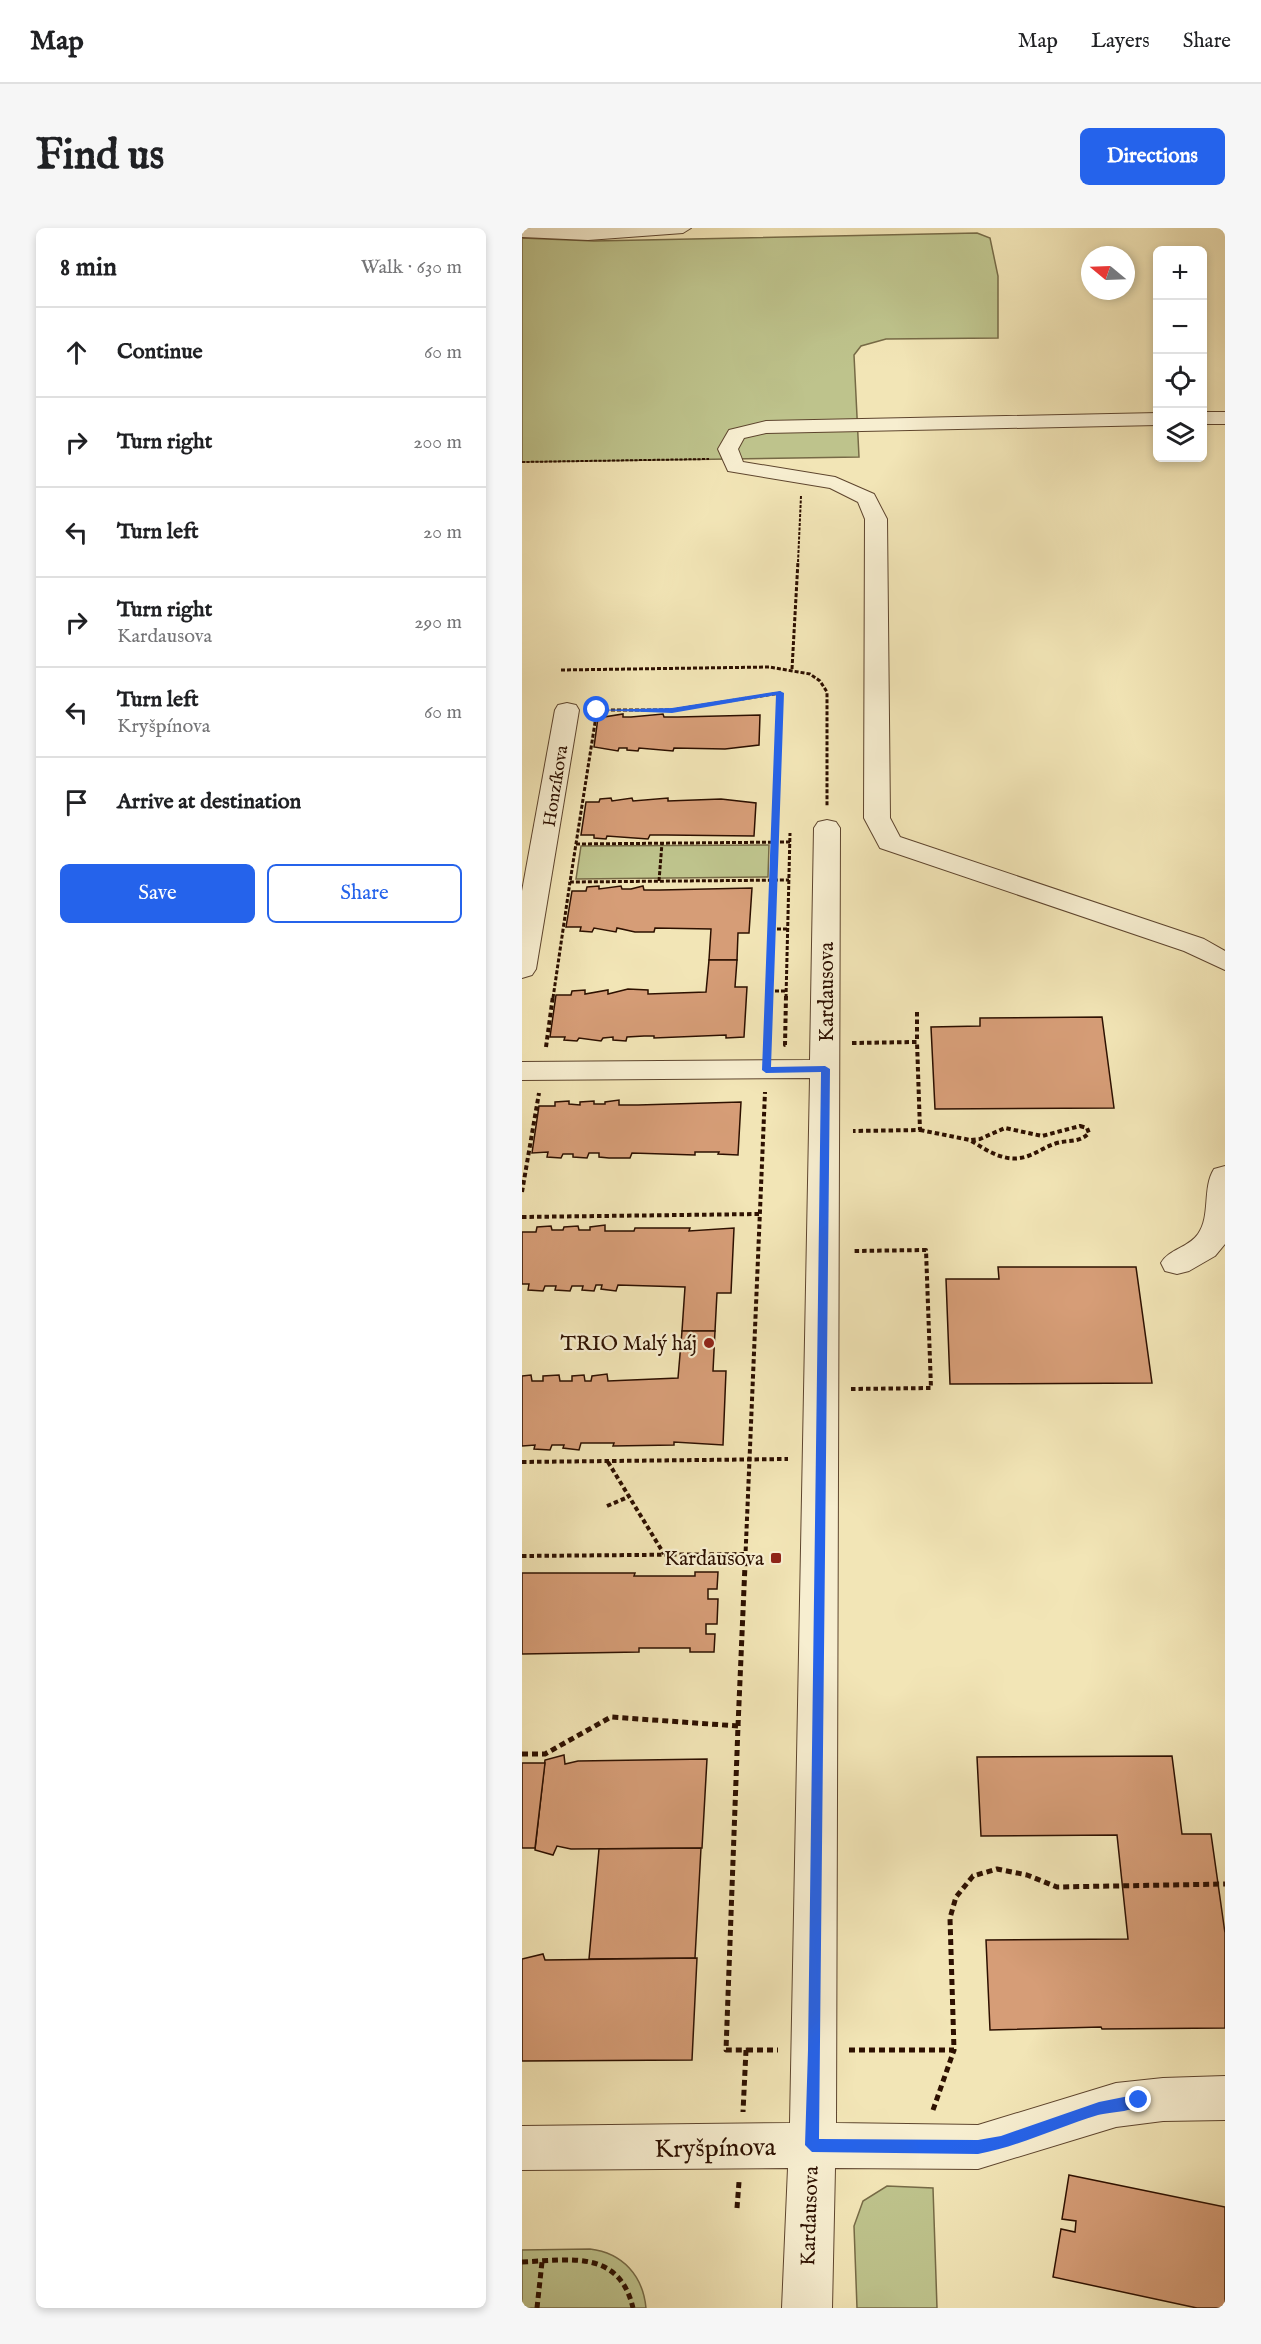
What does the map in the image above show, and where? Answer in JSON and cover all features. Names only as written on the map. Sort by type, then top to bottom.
[{"type":"street","points":[[522,232],[588,235],[683,228]]},
{"type":"street","points":[[1207,418],[1225,418]]},
{"type":"street","points":[[1153,419],[766,427],[736,434],[728,449],[735,467],[835,483],[867,498],[876,519],[877,818],[889,842],[1194,945],[1225,962]]},
{"type":"street","name":"Honzíkova","points":[[522,969],[567,710]]},
{"type":"street","name":"Kardausova","points":[[807,2308],[815,2050],[836,1056],[827,828]]},
{"type":"street","points":[[532,1071],[766,1070],[836,1056]]},
{"type":"street","points":[[1177,1263],[1200,1254],[1216,1238],[1225,1176]]},
{"type":"street","name":"Kryšpínova","points":[[522,2148],[812,2145],[978,2147],[1001,2143],[1099,2109],[1139,2100],[1225,2098]]},
{"type":"path","points":[[522,462],[731,459]]},
{"type":"path","points":[[792,669],[801,493]]},
{"type":"path","points":[[561,670],[769,667],[792,669],[810,674],[820,681],[827,692],[827,828]]},
{"type":"path","points":[[567,710],[672,710],[780,693],[726,2050],[954,2050]]},
{"type":"path","points":[[522,1192],[532,1071],[570,882],[597,710]]},
{"type":"path","points":[[790,833],[785,1045],[797,1045]]},
{"type":"path","points":[[576,844],[790,842]]},
{"type":"path","points":[[659,881],[663,843]]},
{"type":"path","points":[[570,882],[789,880]]},
{"type":"path","points":[[771,929],[789,929]]},
{"type":"path","points":[[769,991],[787,991]]},
{"type":"path","points":[[917,1012],[920,1130]]},
{"type":"path","points":[[836,1056],[917,1042]]},
{"type":"path","points":[[846,1131],[920,1130],[981,1140],[1011,1128],[1039,1136],[1048,1136],[1073,1124],[1087,1128],[1089,1133],[1082,1140],[1055,1143],[1020,1158],[1003,1158],[970,1140]]},
{"type":"path","points":[[989,1152],[987,1144],[991,1136]]},
{"type":"path","points":[[522,1216],[759,1214]]},
{"type":"path","points":[[847,1251],[926,1250],[931,1388],[847,1389]]},
{"type":"path","points":[[522,1462],[791,1459]]},
{"type":"path","points":[[608,1461],[664,1554]]},
{"type":"path","points":[[607,1506],[628,1497]]},
{"type":"path","points":[[522,1556],[746,1554]]},
{"type":"path","points":[[522,1754],[545,1754],[611,1717],[738,1726]]},
{"type":"path","points":[[931,2116],[954,2050],[950,1918],[956,1897],[973,1876],[997,1869],[1027,1875],[1057,1887],[1225,1884]]},
{"type":"path","points":[[737,2208],[746,2050]]},
{"type":"path","points":[[522,2262],[578,2260],[608,2266],[627,2285],[633,2308]]},
{"type":"path","points":[[537,2308],[542,2262]]},
{"type":"green space","points":[[977,233],[990,238],[998,276],[998,338],[886,339],[861,346],[854,355],[859,457],[522,462],[522,238],[594,241]]},
{"type":"green space","points":[[769,845],[768,877],[576,879],[581,846]]},
{"type":"green space","points":[[887,2186],[933,2188],[937,2308],[857,2308],[854,2226],[863,2201]]},
{"type":"green space","points":[[590,2249],[612,2255],[629,2268],[641,2286],[646,2308],[522,2308],[522,2250]]},
{"type":"building","points":[[623,714],[623,717],[663,714],[664,717],[760,715],[759,745],[725,749],[674,748],[673,751],[639,748],[638,751],[619,748],[618,751],[594,747],[598,718]]},
{"type":"building","points":[[611,798],[612,801],[632,798],[633,801],[668,798],[668,801],[721,799],[756,803],[754,836],[650,835],[648,839],[607,836],[606,839],[594,838],[594,835],[581,835],[586,802],[599,802],[600,799]]},
{"type":"building","points":[[599,886],[599,889],[621,886],[622,889],[631,889],[643,886],[644,890],[752,888],[749,933],[738,933],[737,960],[709,960],[711,929],[655,928],[654,932],[635,932],[617,928],[616,932],[594,928],[592,932],[580,931],[581,927],[566,927],[572,891],[586,891],[587,887]]},
{"type":"building","points":[[709,960],[737,960],[735,987],[747,987],[744,1037],[726,1038],[726,1035],[654,1038],[654,1036],[644,1036],[627,1037],[626,1041],[613,1040],[613,1037],[603,1038],[601,1041],[579,1038],[577,1041],[564,1040],[565,1037],[550,1037],[556,995],[571,995],[572,991],[585,990],[585,994],[608,990],[608,994],[628,989],[648,990],[648,994],[706,992]]},
{"type":"building","points":[[1102,1017],[1114,1108],[935,1109],[931,1027],[980,1026],[980,1018]]},
{"type":"building","points":[[619,1100],[619,1105],[741,1102],[738,1155],[718,1154],[719,1152],[695,1152],[695,1155],[632,1153],[630,1158],[609,1158],[599,1157],[599,1153],[589,1153],[587,1158],[563,1154],[561,1158],[547,1157],[548,1152],[532,1153],[539,1106],[555,1106],[555,1102],[569,1101],[569,1104],[580,1105],[580,1102],[594,1101],[594,1104],[605,1104],[605,1102]]},
{"type":"building","points":[[605,1225],[605,1231],[634,1231],[635,1228],[690,1228],[689,1231],[734,1228],[731,1293],[717,1293],[715,1331],[682,1331],[685,1287],[618,1285],[616,1291],[601,1289],[602,1285],[596,1285],[594,1291],[582,1290],[583,1286],[572,1286],[570,1291],[555,1290],[556,1286],[545,1286],[543,1291],[528,1290],[529,1284],[522,1284],[522,1232],[536,1232],[537,1227],[551,1226],[552,1230],[578,1226],[579,1230],[590,1230],[590,1227]]},
{"type":"building","points":[[998,1267],[1136,1267],[1152,1383],[950,1384],[946,1279],[999,1279]]},
{"type":"building","points":[[682,1331],[715,1331],[713,1371],[726,1371],[723,1445],[674,1442],[674,1445],[613,1446],[614,1443],[581,1443],[579,1450],[563,1448],[564,1445],[552,1445],[550,1450],[534,1449],[535,1445],[522,1446],[522,1376],[531,1375],[532,1381],[543,1381],[543,1376],[559,1375],[560,1381],[572,1381],[572,1376],[584,1375],[585,1381],[591,1381],[592,1376],[607,1374],[608,1381],[678,1378]]},
{"type":"building","points":[[695,1572],[718,1572],[717,1589],[708,1589],[708,1599],[718,1599],[717,1624],[706,1624],[706,1634],[715,1634],[714,1652],[690,1652],[690,1648],[639,1648],[639,1652],[522,1654],[522,1573],[635,1573],[634,1576],[695,1576]]},
{"type":"building","points":[[564,1755],[565,1764],[578,1761],[707,1759],[702,1848],[571,1849],[557,1846],[553,1855],[535,1850],[545,1760]]},
{"type":"building","points":[[1172,1756],[1182,1834],[1211,1834],[1225,1933],[1225,2028],[1102,2029],[1101,2027],[990,2030],[986,1940],[1128,1939],[1117,1835],[981,1836],[977,1757]]},
{"type":"building","points":[[522,1763],[545,1763],[535,1848],[522,1848]]},
{"type":"building","points":[[701,1848],[695,1958],[589,1959],[599,1849]]},
{"type":"building","points":[[543,1954],[545,1960],[697,1958],[692,2060],[522,2061],[522,1959]]},
{"type":"building","points":[[1069,2175],[1225,2207],[1225,2308],[1197,2308],[1053,2277],[1061,2229],[1075,2232],[1076,2221],[1062,2219]]},
{"type":"place","name":"TRIO Malý háj","points":[[709,1343]]},
{"type":"place","name":"Kardausova","points":[[776,1558]]},
{"type":"route","points":[[597,710],[672,710],[716,705],[758,695],[780,693],[766,1070],[825,1069],[815,2050],[812,2145],[978,2147],[1001,2143],[1099,2109],[1139,2100]]}]
